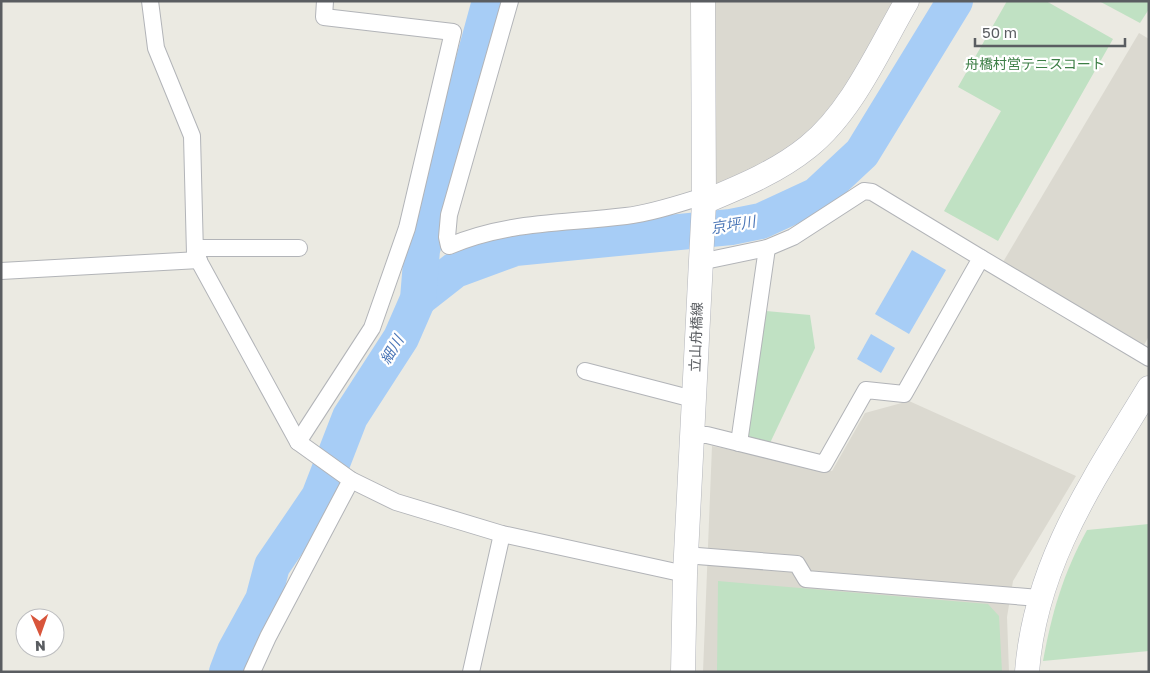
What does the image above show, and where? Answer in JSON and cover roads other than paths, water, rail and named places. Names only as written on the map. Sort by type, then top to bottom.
[{"type":"main road","name":"立山舟橋線","points":[[683,672],[685,565],[704,199],[703,1]]},
{"type":"main road","points":[[704,199],[755,182],[809,146],[845,107],[907,1]]},
{"type":"main road","points":[[1027,672],[1030,638],[1039,598],[1065,531],[1149,388]]},
{"type":"street","points":[[150,1],[156,48],[192,136],[197,254],[298,442],[351,480],[396,502],[502,534],[685,565],[797,564],[806,579],[1039,598]]},
{"type":"street","points":[[298,442],[372,328],[407,228],[453,32],[324,18],[325,1]]},
{"type":"street","points":[[510,1],[449,214],[447,237],[449,246],[478,234],[505,228],[627,216],[704,199]]},
{"type":"street","points":[[700,262],[768,248],[816,224],[864,191],[872,192],[1149,358]]},
{"type":"street","points":[[1,271],[197,254],[299,248]]},
{"type":"street","points":[[739,443],[768,248]]},
{"type":"street","points":[[691,435],[707,436],[824,464],[866,390],[904,394],[981,258]]},
{"type":"street","points":[[585,371],[694,389]]},
{"type":"street","points":[[252,672],[351,480]]},
{"type":"street","points":[[471,672],[502,534]]},
{"type":"water","points":[[912,250],[946,270],[909,334],[875,314]]},
{"type":"water","points":[[871,334],[895,348],[881,373],[857,359]]},
{"type":"waterway","name":"細川","points":[[227,672],[235,651],[263,600],[272,566],[319,497],[350,417],[401,338],[418,299],[422,250],[490,1]]},
{"type":"waterway","name":"京坪川","points":[[418,299],[455,270],[515,248],[731,227],[761,221],[817,195],[862,153],[955,1]]},
{"type":"park label","name":"舟橋村営テニスコート","points":[[1035,64]]}]
